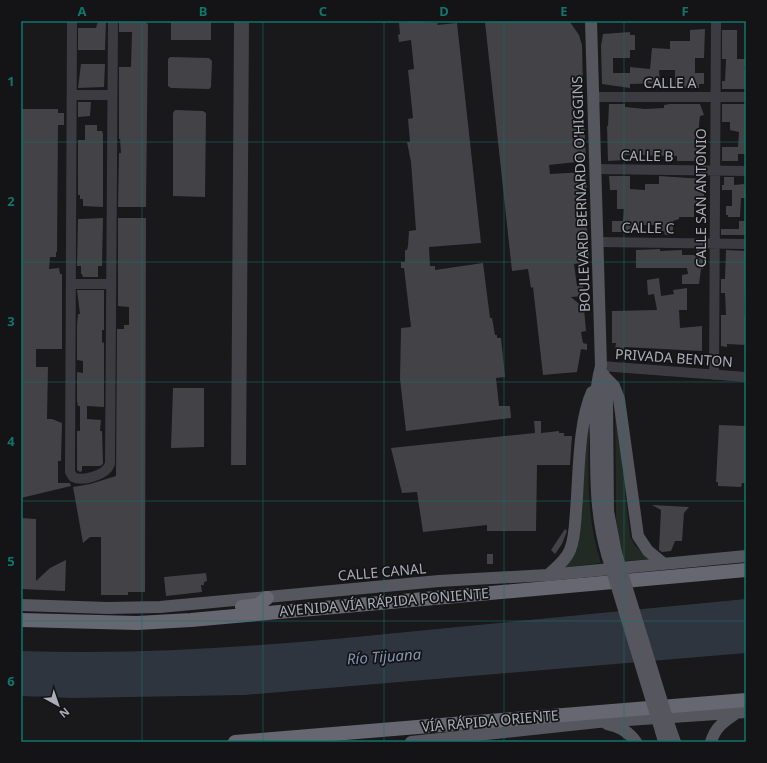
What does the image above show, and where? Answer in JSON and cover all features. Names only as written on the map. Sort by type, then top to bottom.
[{"type":"highway","name":"AVENIDA VÍA RÁPIDA PONIENTE","points":[[21,620],[137,623],[746,570]]},
{"type":"highway","points":[[137,623],[149,617],[258,605],[267,598]]},
{"type":"highway","points":[[21,614],[29,614],[45,621]]},
{"type":"highway","name":"VÍA RÁPIDA ORIENTE","points":[[235,742],[746,700]]},
{"type":"main road","name":"BOULEVARD BERNARDO O'HIGGINS","points":[[591,21],[601,374],[595,398],[598,513],[600,530],[611,553],[665,734],[675,742]]},
{"type":"main road","points":[[548,575],[560,565],[570,551],[574,532],[585,415],[590,395],[601,374],[614,386],[619,399],[638,536],[648,551],[664,564]]},
{"type":"main road","name":"CALLE CANAL","points":[[21,606],[130,608],[267,598],[439,581],[548,575],[746,556]]},
{"type":"main road","points":[[411,742],[598,722],[742,712]]},
{"type":"main road","points":[[711,742],[714,731],[721,723],[742,712]]},
{"type":"main road","points":[[598,722],[618,727],[631,735],[636,742]]},
{"type":"street","points":[[72,21],[73,95],[70,472],[73,477],[80,479],[101,474],[106,471],[110,464],[110,284],[113,21]]},
{"type":"street","name":"CALLE SAN ANTONIO","points":[[714,375],[716,244],[714,172],[716,21]]},
{"type":"street","points":[[73,95],[112,95]]},
{"type":"street","name":"CALLE A","points":[[594,97],[746,98]]},
{"type":"street","name":"CALLE B","points":[[596,169],[714,172],[746,171]]},
{"type":"street","name":"CALLE C","points":[[598,242],[746,244]]},
{"type":"street","points":[[71,284],[110,284]]},
{"type":"street","name":"PRIVADA BENTON","points":[[601,374],[714,375],[746,377]]},
{"type":"shaded area","points":[[615,398],[630,536],[634,544],[648,559],[624,560],[619,544],[616,517]]},
{"type":"shaded area","points":[[590,413],[588,470],[590,508],[592,526],[601,563],[560,568],[564,563]]},
{"type":"water","name":"Río Tijuana","points":[[746,599],[746,653],[244,695],[72,698],[21,696],[21,651],[125,652],[229,647],[385,634]]},
{"type":"building","points":[[98,21],[106,21],[105,50],[78,50],[78,28],[96,28]]},
{"type":"building","points":[[119,21],[145,22],[148,24],[146,207],[118,207],[119,153],[121,153],[119,139],[119,67],[131,67],[132,32],[119,32]]},
{"type":"building","points":[[171,21],[211,22],[211,40],[171,40]]},
{"type":"building","points":[[234,22],[249,23],[246,465],[231,465]]},
{"type":"building","points":[[485,22],[570,22],[579,35],[582,45],[583,88],[581,91],[584,116],[586,161],[549,165],[550,174],[586,172],[587,193],[584,193],[587,216],[585,216],[588,236],[589,262],[574,264],[577,286],[583,285],[584,296],[571,297],[584,308],[586,331],[581,332],[583,343],[587,344],[587,350],[581,349],[577,372],[543,375],[533,287],[531,288],[528,269],[512,271]]},
{"type":"building","points":[[399,23],[438,23],[437,25],[457,23],[481,243],[429,247],[430,266],[435,266],[435,270],[483,263],[490,318],[492,318],[495,335],[497,335],[497,338],[501,338],[505,377],[496,378],[499,406],[510,406],[511,418],[406,431],[400,379],[401,328],[411,327],[404,268],[401,268],[401,262],[405,262],[405,250],[407,250],[408,246],[409,231],[416,230],[411,162],[407,142],[410,142],[408,119],[413,118],[408,70],[414,69],[411,40],[399,42],[398,35],[400,34]]},
{"type":"building","points":[[705,29],[704,58],[695,58],[695,73],[704,73],[704,84],[699,84],[699,88],[681,88],[681,86],[675,85],[675,70],[659,70],[660,83],[630,84],[630,88],[602,84],[601,46],[603,34],[630,32],[630,35],[635,35],[635,50],[630,50],[630,58],[613,58],[613,73],[630,73],[630,67],[650,69],[652,48],[670,49],[670,41],[690,41],[690,30]]},
{"type":"building","points":[[722,30],[737,30],[737,59],[746,59],[744,69],[746,69],[746,89],[722,89],[722,81],[725,81],[726,59],[722,59]]},
{"type":"building","points":[[170,57],[209,58],[212,61],[211,87],[209,89],[171,88],[168,86],[168,59]]},
{"type":"building","points":[[81,64],[105,64],[104,87],[78,88]]},
{"type":"building","points":[[78,102],[91,102],[90,116],[78,117]]},
{"type":"building","points":[[609,104],[625,104],[625,107],[645,109],[664,108],[664,105],[670,104],[700,104],[704,115],[700,116],[699,124],[699,138],[701,138],[701,147],[703,147],[703,161],[677,161],[677,156],[625,155],[625,160],[608,161],[607,126]]},
{"type":"building","points":[[722,104],[746,104],[746,154],[738,154],[738,161],[722,161],[722,147],[738,147],[739,132],[730,130],[730,122],[722,122]]},
{"type":"building","points":[[21,109],[58,109],[58,113],[64,113],[64,125],[58,125],[57,252],[56,257],[50,257],[49,269],[59,268],[60,274],[62,274],[62,349],[36,349],[36,367],[48,367],[47,419],[52,419],[62,423],[61,461],[58,461],[58,483],[70,483],[71,486],[21,498]]},
{"type":"building","points":[[175,110],[203,111],[206,113],[205,197],[173,196],[173,113]]},
{"type":"building","points":[[85,125],[97,125],[97,131],[102,131],[103,134],[103,207],[83,206],[83,199],[80,199],[80,195],[78,195],[78,140],[85,140]]},
{"type":"building","points":[[609,176],[630,176],[630,189],[645,190],[645,184],[659,184],[659,176],[704,179],[704,205],[694,205],[694,217],[679,217],[679,219],[673,221],[673,234],[665,235],[664,231],[659,231],[659,225],[643,225],[643,229],[629,229],[629,232],[612,232],[612,221],[623,221],[624,209],[617,209],[617,190],[610,190]]},
{"type":"building","points":[[724,177],[734,177],[734,185],[744,184],[746,198],[741,198],[740,217],[728,217],[728,215],[726,215],[726,206],[732,206],[732,190],[722,190],[722,185],[724,185]]},
{"type":"building","points":[[103,218],[102,266],[98,266],[98,277],[83,277],[81,274],[81,266],[77,266],[78,219]]},
{"type":"building","points":[[118,218],[146,218],[145,592],[128,592],[128,595],[101,595],[101,537],[90,537],[83,543],[73,487],[90,484],[116,476],[117,329],[124,329],[124,325],[129,325],[129,307],[118,306]]},
{"type":"building","points":[[739,221],[746,221],[746,235],[721,235],[721,229],[739,229]]},
{"type":"building","points":[[660,249],[660,251],[682,250],[682,255],[696,255],[697,250],[703,250],[703,269],[701,269],[699,284],[682,284],[682,275],[688,274],[687,268],[636,268],[636,250]]},
{"type":"building","points":[[726,250],[746,251],[744,315],[746,315],[746,345],[727,344],[727,347],[721,346],[721,315],[726,315],[725,293],[721,293],[721,279],[725,279]]},
{"type":"building","points":[[659,278],[661,296],[674,294],[673,290],[687,288],[687,310],[679,310],[680,328],[702,326],[702,351],[624,347],[624,350],[615,350],[616,343],[612,343],[612,311],[657,310],[654,294],[648,295],[647,280]]},
{"type":"building","points":[[77,290],[104,290],[104,330],[102,330],[102,342],[104,343],[104,407],[87,406],[87,419],[101,420],[100,431],[102,431],[103,464],[100,466],[82,466],[82,471],[80,472],[77,470],[77,431],[80,431],[80,406],[78,406],[77,401],[77,372],[83,373],[83,361],[77,360],[77,325],[78,314],[80,314]]},
{"type":"building","points":[[173,388],[204,388],[204,447],[171,448]]},
{"type":"building","points":[[534,421],[541,421],[541,433],[559,431],[559,433],[564,433],[564,436],[572,436],[570,465],[537,465],[536,531],[487,531],[487,525],[423,532],[417,492],[402,493],[391,448],[535,433]]},
{"type":"building","points":[[719,425],[746,426],[746,483],[742,483],[741,487],[718,486],[718,482],[716,482]]},
{"type":"building","points":[[652,505],[689,507],[684,513],[682,541],[675,541],[671,551],[662,552],[659,550],[661,510]]},
{"type":"building","points":[[21,518],[36,519],[36,581],[50,568],[66,560],[65,591],[21,589]]},
{"type":"building","points":[[565,529],[567,531],[562,544],[555,554],[551,550]]},
{"type":"building","points":[[487,554],[493,554],[493,564],[487,564]]},
{"type":"building","points":[[206,573],[207,581],[204,582],[204,585],[201,585],[202,592],[166,596],[164,577]]}]
